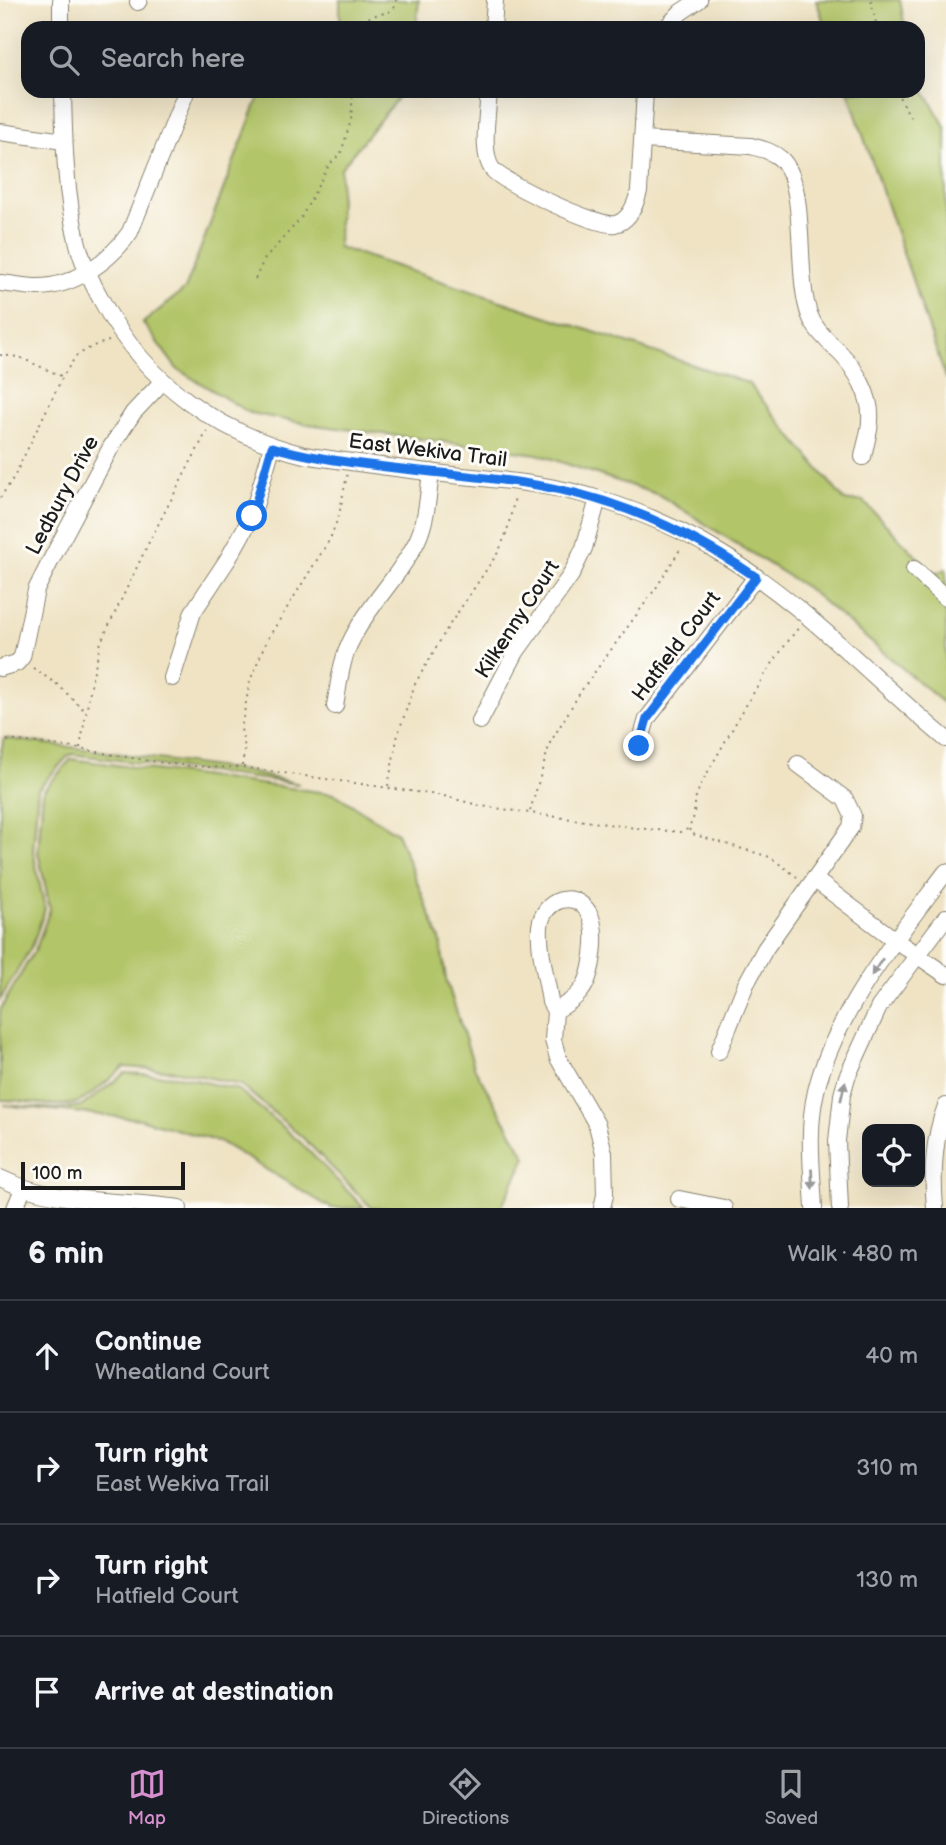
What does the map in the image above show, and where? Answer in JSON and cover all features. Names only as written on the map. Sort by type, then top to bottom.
[{"type":"street","points":[[61,0],[61,21]]},
{"type":"street","points":[[494,21],[495,0]]},
{"type":"street","points":[[673,21],[699,0]]},
{"type":"street","name":"East Wekiva Trail","points":[[63,98],[64,141],[78,246],[88,272],[123,337],[162,382],[213,419],[272,447],[350,462],[518,482],[598,499],[689,536],[721,553],[756,577],[808,618],[946,739]]},
{"type":"street","points":[[0,283],[40,287],[56,285],[88,272],[111,254],[130,232],[184,98]]},
{"type":"street","points":[[489,98],[486,149],[492,169],[529,191],[598,222],[614,224],[623,220],[635,207],[639,191],[645,98]]},
{"type":"street","points":[[0,132],[64,141]]},
{"type":"street","points":[[643,140],[751,146],[768,151],[783,161],[789,171],[800,223],[803,297],[811,319],[823,336],[848,361],[866,395],[871,418],[863,457]]},
{"type":"street","name":"Ledbury Drive","points":[[22,657],[37,590],[53,556],[111,447],[133,413],[162,382]]},
{"type":"street","points":[[172,678],[193,612],[229,559],[252,516],[272,447]]},
{"type":"street","points":[[335,706],[345,654],[352,638],[396,576],[418,538],[431,472]]},
{"type":"street","name":"Kilkenny Court","points":[[480,721],[516,652],[571,575],[584,548],[598,499]]},
{"type":"street","points":[[915,569],[946,598]]},
{"type":"street","name":"Hatfield Court","points":[[639,746],[647,719],[756,577]]},
{"type":"street","points":[[0,667],[17,663],[22,657]]},
{"type":"street","points":[[719,1051],[746,984],[765,949],[851,827],[853,816],[845,799],[798,764]]},
{"type":"street","points":[[814,1208],[811,1126],[816,1091],[829,1053],[856,1000],[895,940],[946,872]]},
{"type":"street","points":[[812,882],[946,975]]},
{"type":"street","points":[[555,1011],[579,993],[591,966],[594,929],[589,912],[570,899],[554,902],[542,919],[540,936],[550,1002],[555,1011],[553,1040],[558,1058],[597,1125],[604,1153],[605,1195],[602,1208]]},
{"type":"street","points":[[840,1208],[837,1141],[847,1077],[879,1007],[946,917]]},
{"type":"street","points":[[935,1208],[932,1172],[936,1137],[946,1106]]},
{"type":"street","points":[[0,1178],[23,1189],[80,1199],[179,1208]]},
{"type":"street","points":[[15,1208],[23,1189]]},
{"type":"street","points":[[679,1199],[724,1208]]},
{"type":"path","points":[[364,21],[372,15],[388,13],[394,9],[397,0]]},
{"type":"path","points":[[871,0],[876,21]]},
{"type":"path","points":[[255,279],[264,260],[301,218],[329,165],[341,153],[351,120],[353,98]]},
{"type":"path","points":[[899,98],[912,120]]},
{"type":"path","points":[[0,498],[14,477],[63,376],[76,356],[93,346],[123,337]]},
{"type":"path","points":[[0,355],[19,357],[63,376]]},
{"type":"path","points":[[80,749],[85,712],[101,642],[213,419]]},
{"type":"path","points":[[242,767],[245,748],[241,729],[250,681],[267,640],[330,539],[339,514],[350,462]]},
{"type":"path","points":[[387,788],[398,734],[415,684],[448,627],[499,551],[507,531],[518,482]]},
{"type":"path","points":[[529,812],[550,743],[581,691],[656,588],[689,536]]},
{"type":"path","points":[[0,740],[25,741],[155,761],[222,768],[242,767],[444,796],[481,806],[680,832],[688,829],[693,820],[696,796],[702,782],[779,652],[808,618]]},
{"type":"path","points":[[22,657],[39,674],[58,685],[85,712]]},
{"type":"path","points":[[688,829],[692,834],[770,857],[812,882]]},
{"type":"green space","points":[[340,0],[419,0],[417,21],[340,20]]},
{"type":"green space","points":[[816,0],[900,0],[904,21],[824,21]]},
{"type":"green space","points":[[925,92],[946,128],[946,379],[850,98],[925,98]]},
{"type":"green space","points":[[258,98],[397,98],[341,168],[338,247],[748,383],[845,501],[863,501],[934,574],[946,569],[946,705],[807,588],[659,495],[537,454],[307,424],[250,413],[177,369],[143,323],[185,289]]},
{"type":"green space","points":[[4,738],[245,771],[299,784],[72,754],[68,756],[38,789],[33,851],[45,909],[33,944],[0,1000],[0,754]]},
{"type":"green space","points":[[71,759],[335,794],[397,833],[440,939],[446,979],[475,1069],[526,1157],[501,1208],[372,1208],[303,1138],[241,1085],[178,1071],[124,1067],[89,1096],[70,1104],[50,1105],[0,1100],[0,1010],[37,946],[50,909],[38,852],[43,791]]},
{"type":"green space","points":[[125,1073],[177,1076],[239,1090],[300,1142],[364,1208],[331,1208],[220,1142],[140,1119],[4,1105],[55,1109],[82,1106]]},
{"type":"route","points":[[252,516],[272,447],[350,462],[550,487],[598,499],[641,515],[721,553],[756,577],[647,719],[639,746]]}]
